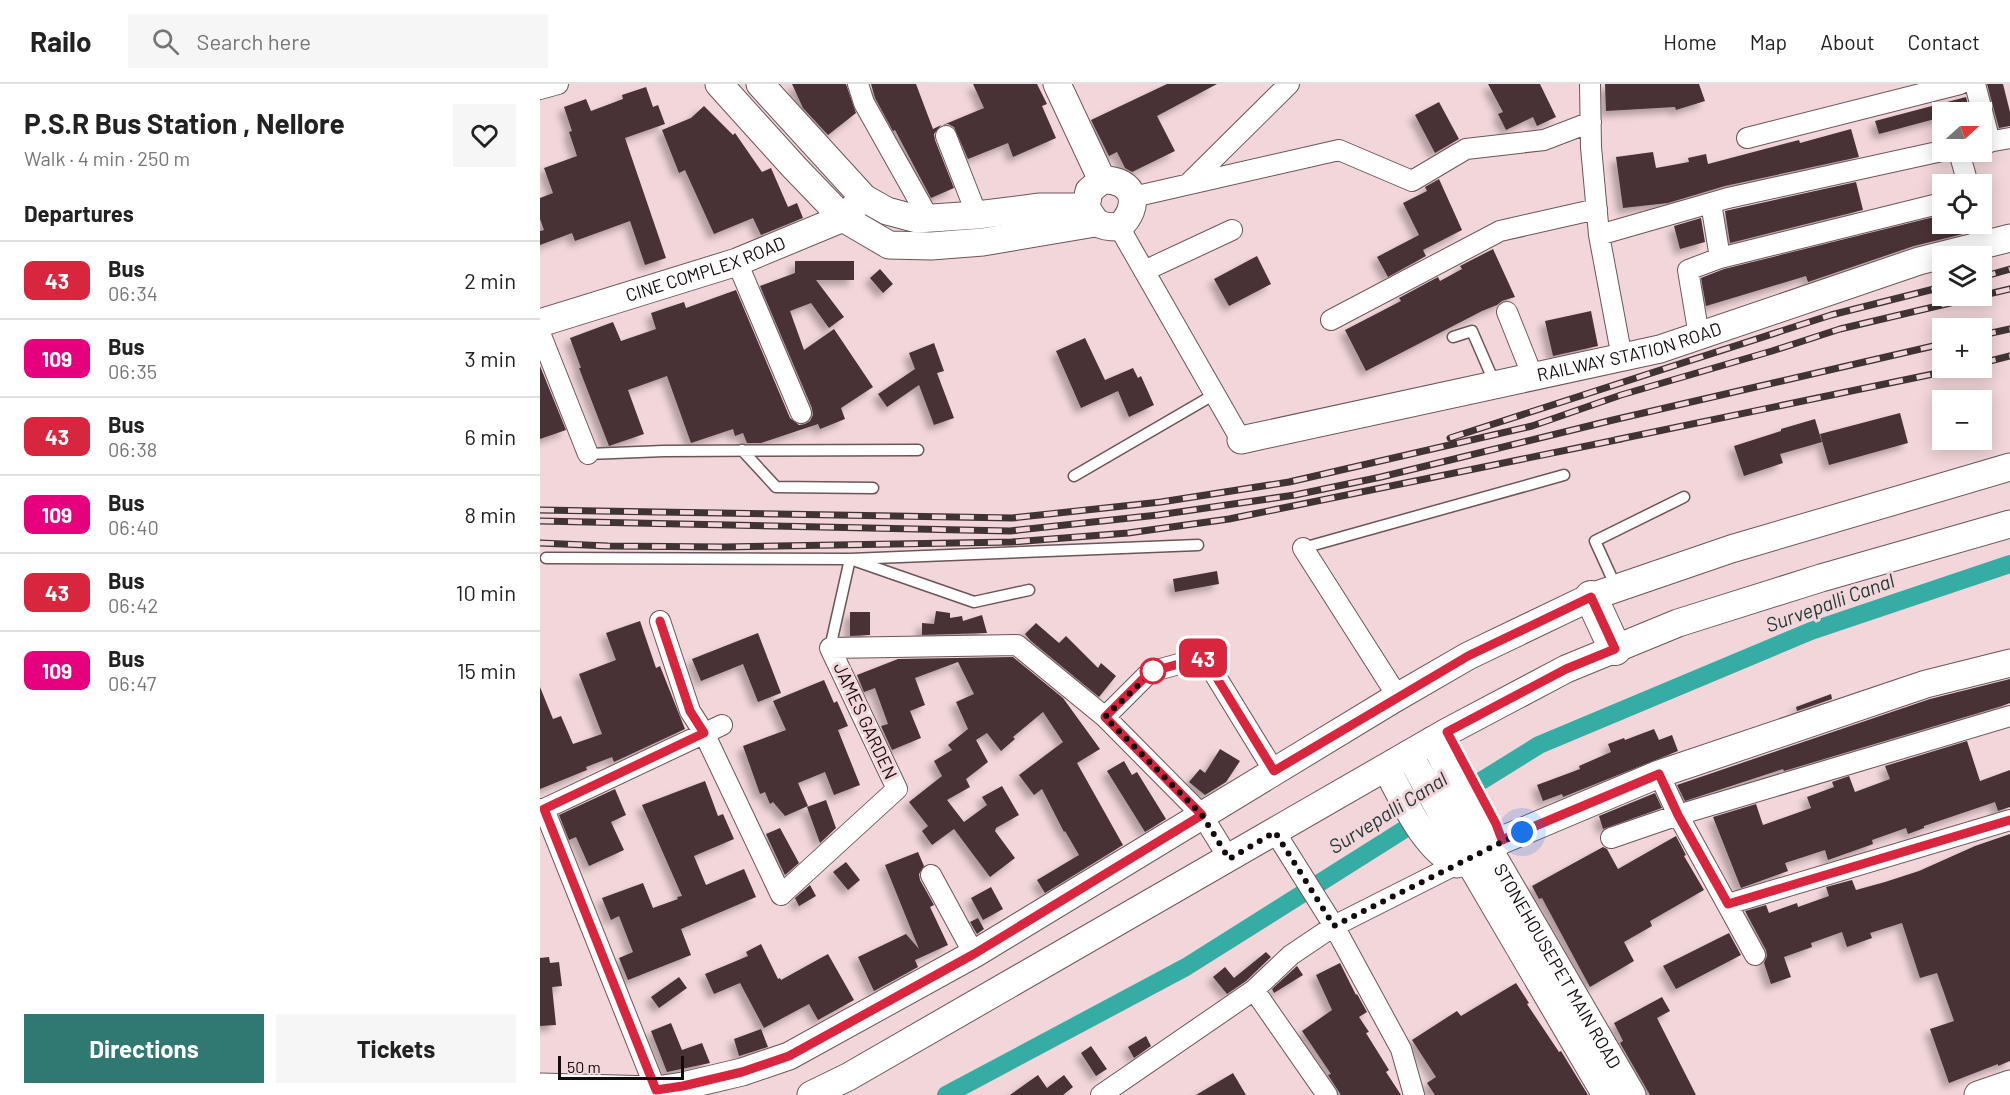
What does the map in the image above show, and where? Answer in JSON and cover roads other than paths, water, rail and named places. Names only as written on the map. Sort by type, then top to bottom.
[{"type":"main road","points":[[720,84],[843,218],[889,245],[931,246],[983,242],[1100,219]]},
{"type":"main road","points":[[760,84],[864,198],[887,211],[917,219],[1040,207],[1100,219],[1126,221],[1132,210],[1133,197],[1126,186],[1115,180],[1102,180],[1089,191],[1100,219]]},
{"type":"main road","points":[[1057,84],[1102,180]]},
{"type":"main road","name":"CINE COMPLEX ROAD","points":[[540,323],[737,262],[843,218],[864,198]]},
{"type":"main road","name":"RAILWAY STATION ROAD","points":[[1240,440],[1660,349],[1919,261],[1980,234],[2010,238]]},
{"type":"main road","points":[[540,1087],[656,1090],[742,1072],[789,1056],[974,954],[1468,656],[1604,593],[1731,549],[2010,467]]},
{"type":"main road","points":[[811,1095],[848,1077],[1275,832],[1415,765],[1566,669],[1700,616],[1821,578],[2010,524]]},
{"type":"main road","points":[[1604,593],[1615,649]]},
{"type":"main road","points":[[1390,775],[1442,839],[1481,843],[1659,774],[1926,684],[2010,663]]},
{"type":"main road","name":"STONEHOUSEPET MAIN ROAD","points":[[1445,746],[1481,843],[1632,1095]]},
{"type":"main road","points":[[1415,765],[1442,839]]},
{"type":"main road","points":[[1481,843],[1606,1095]]},
{"type":"main road","points":[[1978,1095],[2010,1084]]},
{"type":"street","points":[[540,89],[558,84]]},
{"type":"street","points":[[858,84],[864,103],[928,217]]},
{"type":"street","points":[[1188,184],[1289,84]]},
{"type":"street","points":[[1590,84],[1599,235],[1622,358]]},
{"type":"street","points":[[1747,138],[1960,84]]},
{"type":"street","points":[[1975,84],[1978,102]]},
{"type":"street","points":[[1133,197],[1340,150],[1412,181],[1466,149],[1544,140],[1591,122]]},
{"type":"street","points":[[946,136],[976,215]]},
{"type":"street","points":[[1992,142],[2010,138]]},
{"type":"street","points":[[1599,235],[1711,203],[1932,153]]},
{"type":"street","points":[[1711,203],[1720,258]]},
{"type":"street","points":[[1699,336],[1688,270],[1720,258],[1932,205]]},
{"type":"street","points":[[1330,320],[1500,231],[1597,209]]},
{"type":"street","points":[[1100,219],[1144,271],[1240,440]]},
{"type":"street","points":[[1144,271],[1232,230]]},
{"type":"street","points":[[737,262],[801,413]]},
{"type":"street","points":[[1507,312],[1533,377]]},
{"type":"street","points":[[540,333],[588,454]]},
{"type":"street","points":[[1303,548],[1398,697]]},
{"type":"street","points":[[656,1090],[542,809],[713,729],[690,711],[660,621]]},
{"type":"street","name":"JAMES GARDEN","points":[[713,729],[781,895],[897,789],[830,648],[1017,645],[1105,717]]},
{"type":"street","points":[[1229,859],[1202,815],[1105,717],[1150,672],[1204,657],[1274,771]]},
{"type":"street","points":[[1611,838],[1678,815],[2010,716]]},
{"type":"street","points":[[1659,774],[1678,815],[1755,955]]},
{"type":"street","points":[[1728,904],[2010,820]]},
{"type":"street","points":[[1275,832],[1334,926],[1401,1049],[1414,1095]]},
{"type":"street","points":[[1101,1095],[1254,990],[1291,956],[1334,926],[1481,843]]},
{"type":"street","points":[[931,874],[974,954]]},
{"type":"street","points":[[1254,990],[1327,1095]]},
{"type":"lane","points":[[1453,337],[1472,331],[1495,385]]},
{"type":"lane","points":[[1074,476],[1215,394]]},
{"type":"lane","points":[[588,454],[664,450],[918,450]]},
{"type":"lane","points":[[742,450],[776,487],[873,488]]},
{"type":"lane","points":[[1303,548],[1564,475]]},
{"type":"lane","points":[[1604,593],[1595,541],[1684,497]]},
{"type":"lane","points":[[546,558],[850,559],[1198,545]]},
{"type":"lane","points":[[850,559],[974,602],[1029,590]]},
{"type":"lane","points":[[830,648],[850,559]]},
{"type":"waterway","name":"Survepalli Canal","points":[[1452,799],[1539,745],[1811,631],[2010,564]]},
{"type":"waterway","name":"Survepalli Canal","points":[[946,1095],[1186,967],[1424,817]]},
{"type":"railway","points":[[1992,274],[2010,269]]},
{"type":"railway","points":[[540,510],[1012,518],[1161,502],[1289,482],[1532,426],[1621,395],[1840,329],[2010,289]]},
{"type":"railway","points":[[1450,438],[1831,315],[1932,290]]},
{"type":"railway","points":[[1992,333],[2010,329]]},
{"type":"railway","points":[[540,521],[1010,531],[1158,515],[1295,495],[1381,477],[1613,420],[1932,346]]},
{"type":"railway","points":[[1992,360],[2010,356]]},
{"type":"railway","points":[[1615,440],[1932,374]]},
{"type":"railway","points":[[540,543],[724,547],[1012,542],[1128,533],[1229,519],[1621,439]]}]
